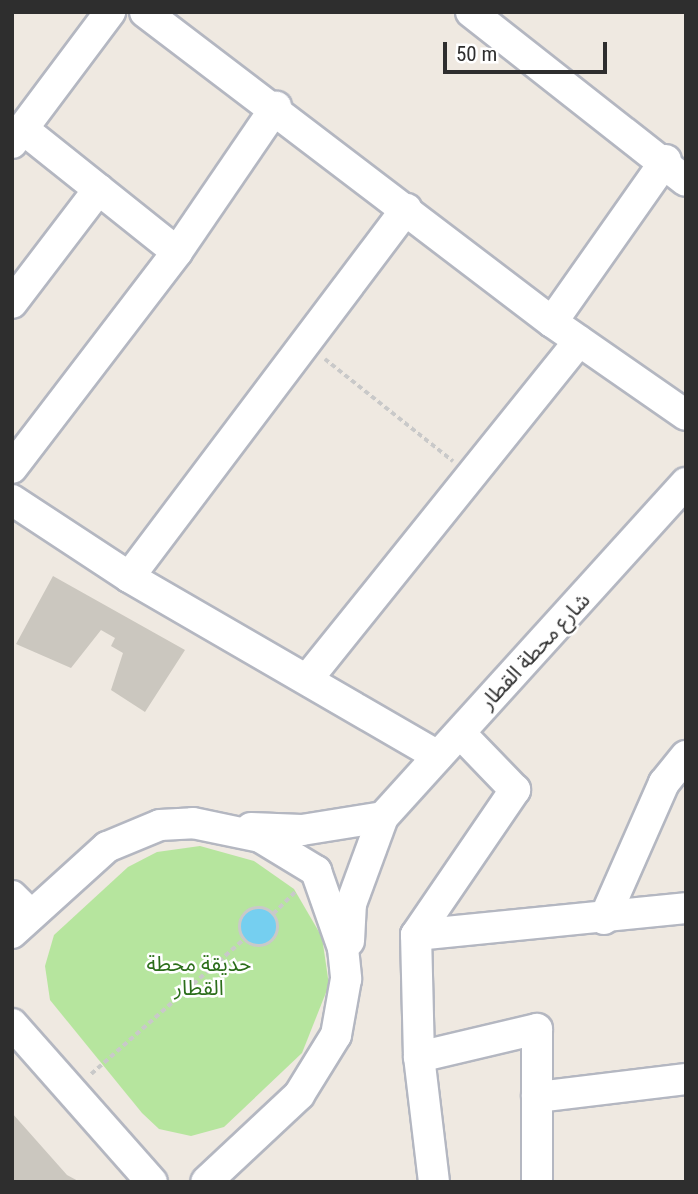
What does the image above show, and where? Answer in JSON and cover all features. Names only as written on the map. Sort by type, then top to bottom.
[{"type":"street","points":[[110,12],[18,136],[99,189],[177,252]]},
{"type":"street","points":[[145,12],[276,107],[552,322],[686,415]]},
{"type":"street","points":[[486,17],[676,170],[552,322]]},
{"type":"street","points":[[12,468],[177,252],[276,107]]},
{"type":"street","points":[[12,303],[99,189]]},
{"type":"street","points":[[129,577],[406,209]]},
{"type":"street","points":[[309,677],[579,341]]},
{"type":"street","name":"شارع محطة القطار","points":[[383,817],[686,483]]},
{"type":"street","points":[[12,500],[129,577],[309,677],[438,756]]},
{"type":"street","points":[[434,1182],[419,1057],[416,936],[515,790],[460,733]]},
{"type":"street","points":[[604,919],[664,783],[686,756]]},
{"type":"street","points":[[19,915],[107,847],[133,832],[193,823],[302,830],[383,817],[351,904],[346,979],[336,1035],[323,1066],[206,1182]]},
{"type":"street","points":[[224,827],[260,837],[316,871],[333,909],[346,979]]},
{"type":"street","points":[[416,936],[604,919],[686,908]]},
{"type":"street","points":[[12,1024],[152,1182]]},
{"type":"street","points":[[419,1057],[537,1029],[537,1182]]},
{"type":"street","points":[[537,1097],[686,1079]]},
{"type":"path","points":[[306,345],[392,407],[470,476]]},
{"type":"path","points":[[249,911],[273,914],[277,925],[271,942],[254,946],[244,939],[241,921],[249,911]]},
{"type":"path","points":[[73,1090],[244,939]]},
{"type":"green space","name":"حديقة محطة القطار","points":[[200,846],[254,861],[294,889],[322,937],[329,985],[302,1053],[224,1127],[191,1136],[159,1129],[142,1113],[50,1000],[45,966],[54,935],[128,867],[157,852]]},
{"type":"water","points":[[259,908],[272,914],[278,927],[272,940],[259,946],[246,940],[240,927],[246,914]]},
{"type":"building","points":[[53,576],[185,650],[145,712],[111,690],[123,653],[111,646],[115,638],[101,630],[71,668],[16,644]]},
{"type":"building","points":[[12,1113],[67,1175],[80,1182],[12,1182]]}]
